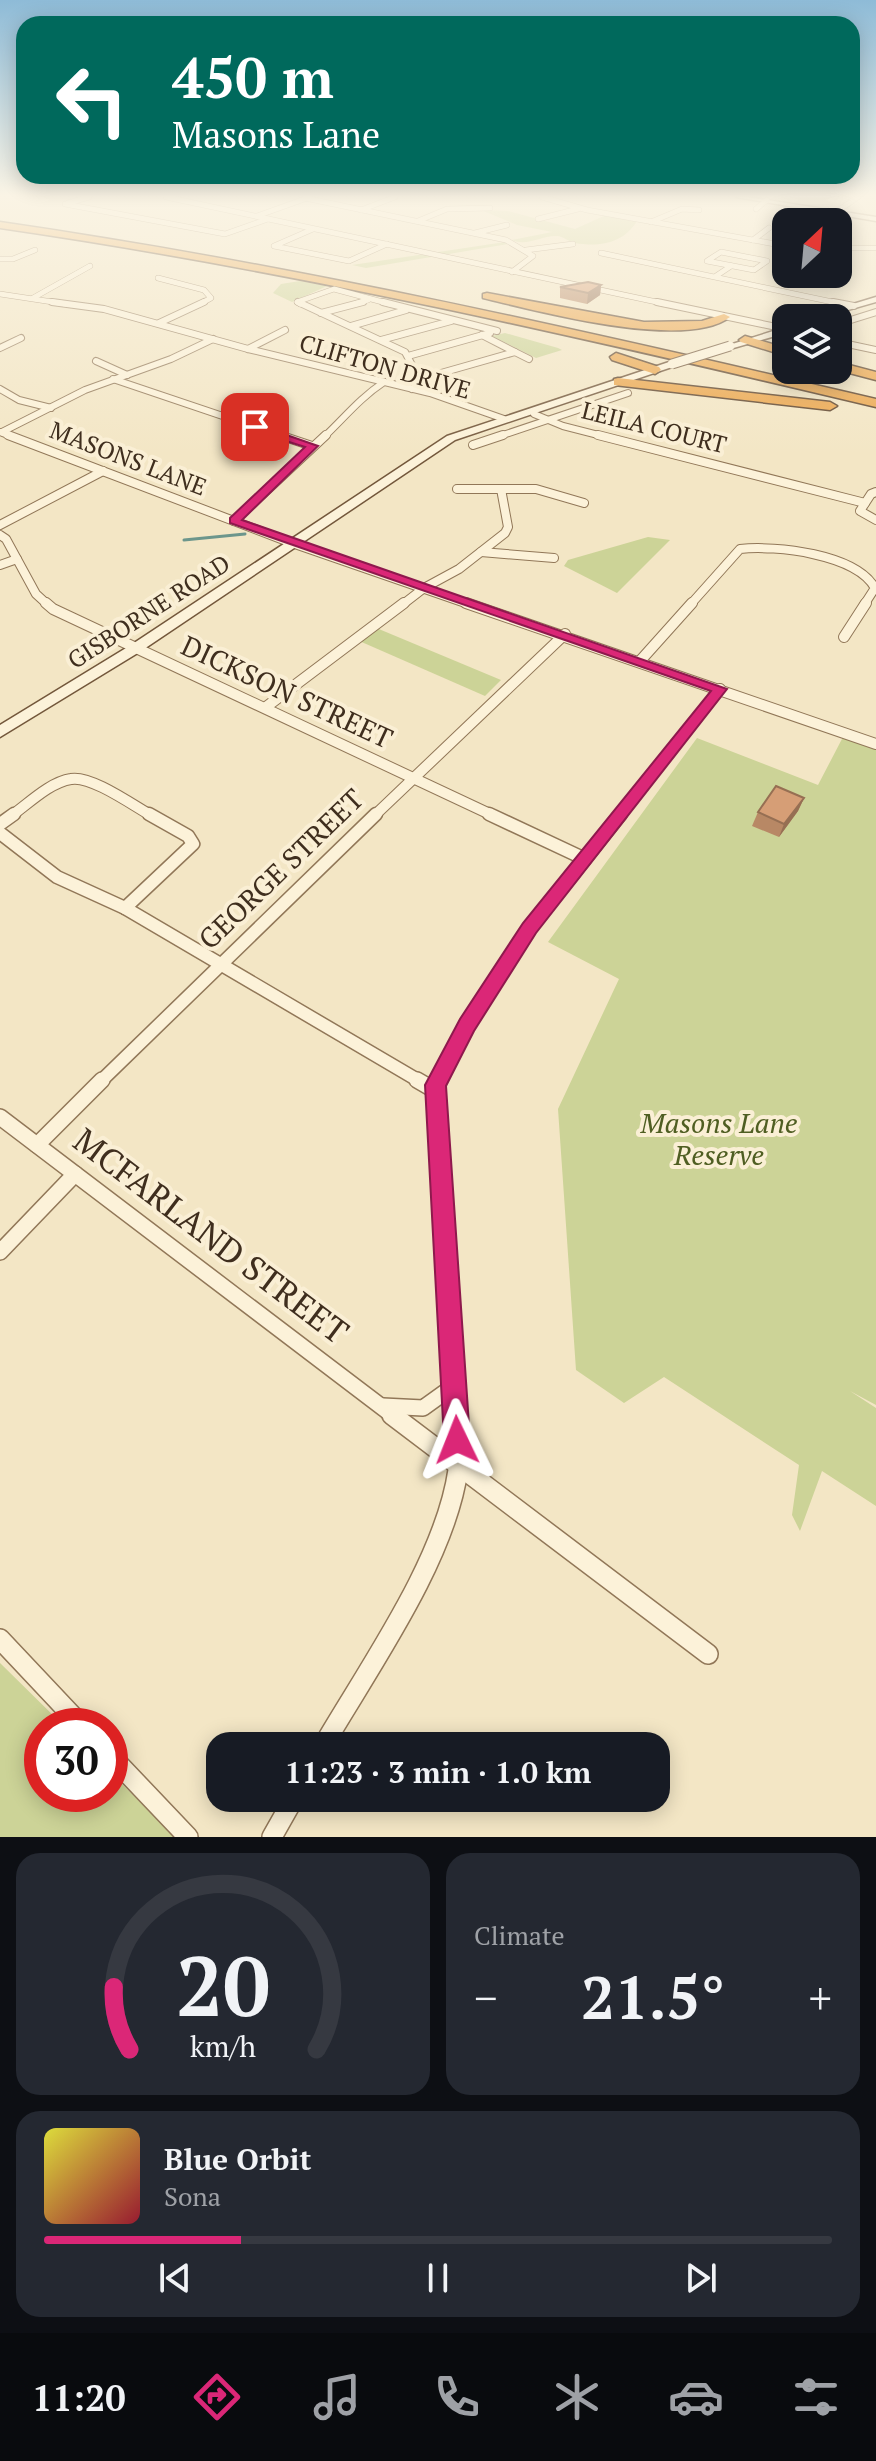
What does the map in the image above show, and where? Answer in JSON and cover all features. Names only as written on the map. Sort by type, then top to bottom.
[{"type":"highway","points":[[344,283],[446,308],[655,370]]},
{"type":"highway","points":[[347,283],[876,403]]},
{"type":"highway","points":[[724,317],[700,326],[646,325],[475,295],[772,365]]},
{"type":"highway","points":[[746,340],[772,334]]},
{"type":"highway","points":[[852,370],[876,376]]},
{"type":"highway","points":[[632,378],[648,386],[667,389],[788,401],[876,414]]},
{"type":"highway","points":[[852,383],[876,389]]},
{"type":"highway","points":[[623,388],[667,389]]},
{"type":"main road","points":[[854,306],[876,299]]},
{"type":"main road","name":"GISBORNE ROAD","points":[[1,731],[136,648],[439,444],[597,389],[623,388],[632,378],[746,340]]},
{"type":"street","points":[[33,298],[60,283]]},
{"type":"street","points":[[159,323],[211,298],[204,290],[176,283]]},
{"type":"street","points":[[563,283],[772,330]]},
{"type":"street","points":[[747,283],[854,306]]},
{"type":"street","points":[[408,356],[497,331],[334,289],[297,302],[405,352],[421,382],[412,389]]},
{"type":"street","name":"CLIFTON DRIVE","points":[[0,294],[104,309],[159,323],[248,349],[412,389],[502,422]]},
{"type":"street","points":[[321,313],[371,299]]},
{"type":"street","points":[[351,326],[410,309]]},
{"type":"street","points":[[852,320],[876,312]]},
{"type":"street","points":[[381,340],[454,320]]},
{"type":"street","points":[[248,349],[285,330]]},
{"type":"street","points":[[482,335],[529,359]]},
{"type":"street","points":[[0,348],[21,338]]},
{"type":"street","points":[[1,432],[113,379],[213,339]]},
{"type":"street","points":[[852,345],[876,350]]},
{"type":"street","points":[[420,379],[515,352]]},
{"type":"street","points":[[96,361],[127,375]]},
{"type":"street","points":[[113,379],[312,446]]},
{"type":"street","points":[[234,521],[353,410],[357,400],[384,382]]},
{"type":"street","name":"LEILA COURT","points":[[473,445],[549,421],[623,388]]},
{"type":"street","points":[[0,389],[19,400],[51,408]]},
{"type":"street","name":"LEILA COURT","points":[[531,412],[549,421],[865,503]]},
{"type":"street","name":"MASONS LANE","points":[[1,432],[294,544],[565,634],[876,744]]},
{"type":"street","points":[[0,525],[103,471]]},
{"type":"street","points":[[457,489],[536,489],[584,503]]},
{"type":"street","points":[[266,707],[424,588],[459,569],[505,533],[508,527],[501,489]]},
{"type":"street","points":[[876,492],[860,512],[876,520]]},
{"type":"street","name":"DICKSON STREET","points":[[0,535],[43,603],[585,859]]},
{"type":"street","points":[[640,661],[740,549],[755,546],[788,551],[866,574],[875,588],[844,637]]},
{"type":"street","points":[[481,552],[554,558]]},
{"type":"street","points":[[0,565],[17,559]]},
{"type":"street","name":"GEORGE STREET","points":[[37,1145],[219,964],[565,634]]},
{"type":"street","points":[[331,1732],[423,1566],[453,1497],[458,1468],[435,1085],[467,1025],[530,928],[720,689]]},
{"type":"street","points":[[0,824],[57,784],[73,778],[91,782],[188,836],[193,844],[188,852],[125,908]]},
{"type":"street","points":[[0,833],[57,877],[125,908],[436,1091]]},
{"type":"street","name":"MCFARLAND STREET","points":[[0,1117],[383,1406],[458,1468],[708,1654]]},
{"type":"street","points":[[0,1252],[75,1174]]},
{"type":"street","points":[[383,1406],[423,1408],[455,1385]]},
{"type":"street","points":[[0,1639],[65,1708]]},
{"type":"street","points":[[128,1774],[188,1837]]},
{"type":"street","points":[[272,1837],[286,1812]]},
{"type":"green space","points":[[309,283],[327,286],[292,302],[273,293],[281,284]]},
{"type":"green space","points":[[505,333],[562,350],[536,358],[492,336]]},
{"type":"green space","points":[[648,537],[670,540],[617,593],[564,566],[568,560]]},
{"type":"green space","points":[[374,627],[501,680],[485,696],[357,640]]},
{"type":"green space","name":"Masons Lane Reserve","points":[[843,737],[876,749],[876,1405],[850,1391],[876,1408],[876,1506],[822,1471],[800,1531],[792,1515],[799,1465],[664,1377],[624,1403],[576,1370],[558,1109],[619,979],[548,942],[697,738],[818,785]]},
{"type":"green space","points":[[0,1663],[46,1708],[24,1708],[24,1812],[128,1812],[128,1790],[175,1837],[0,1837]]},
{"type":"building","points":[[584,283],[601,285],[588,293],[560,287]]},
{"type":"building","points":[[776,786],[804,798],[784,824],[758,812]]},
{"type":"waterway","points":[[184,540],[245,534]]},
{"type":"route","points":[[255,427],[312,446],[234,521],[720,689],[530,928],[467,1025],[435,1085],[457,1440]]}]
